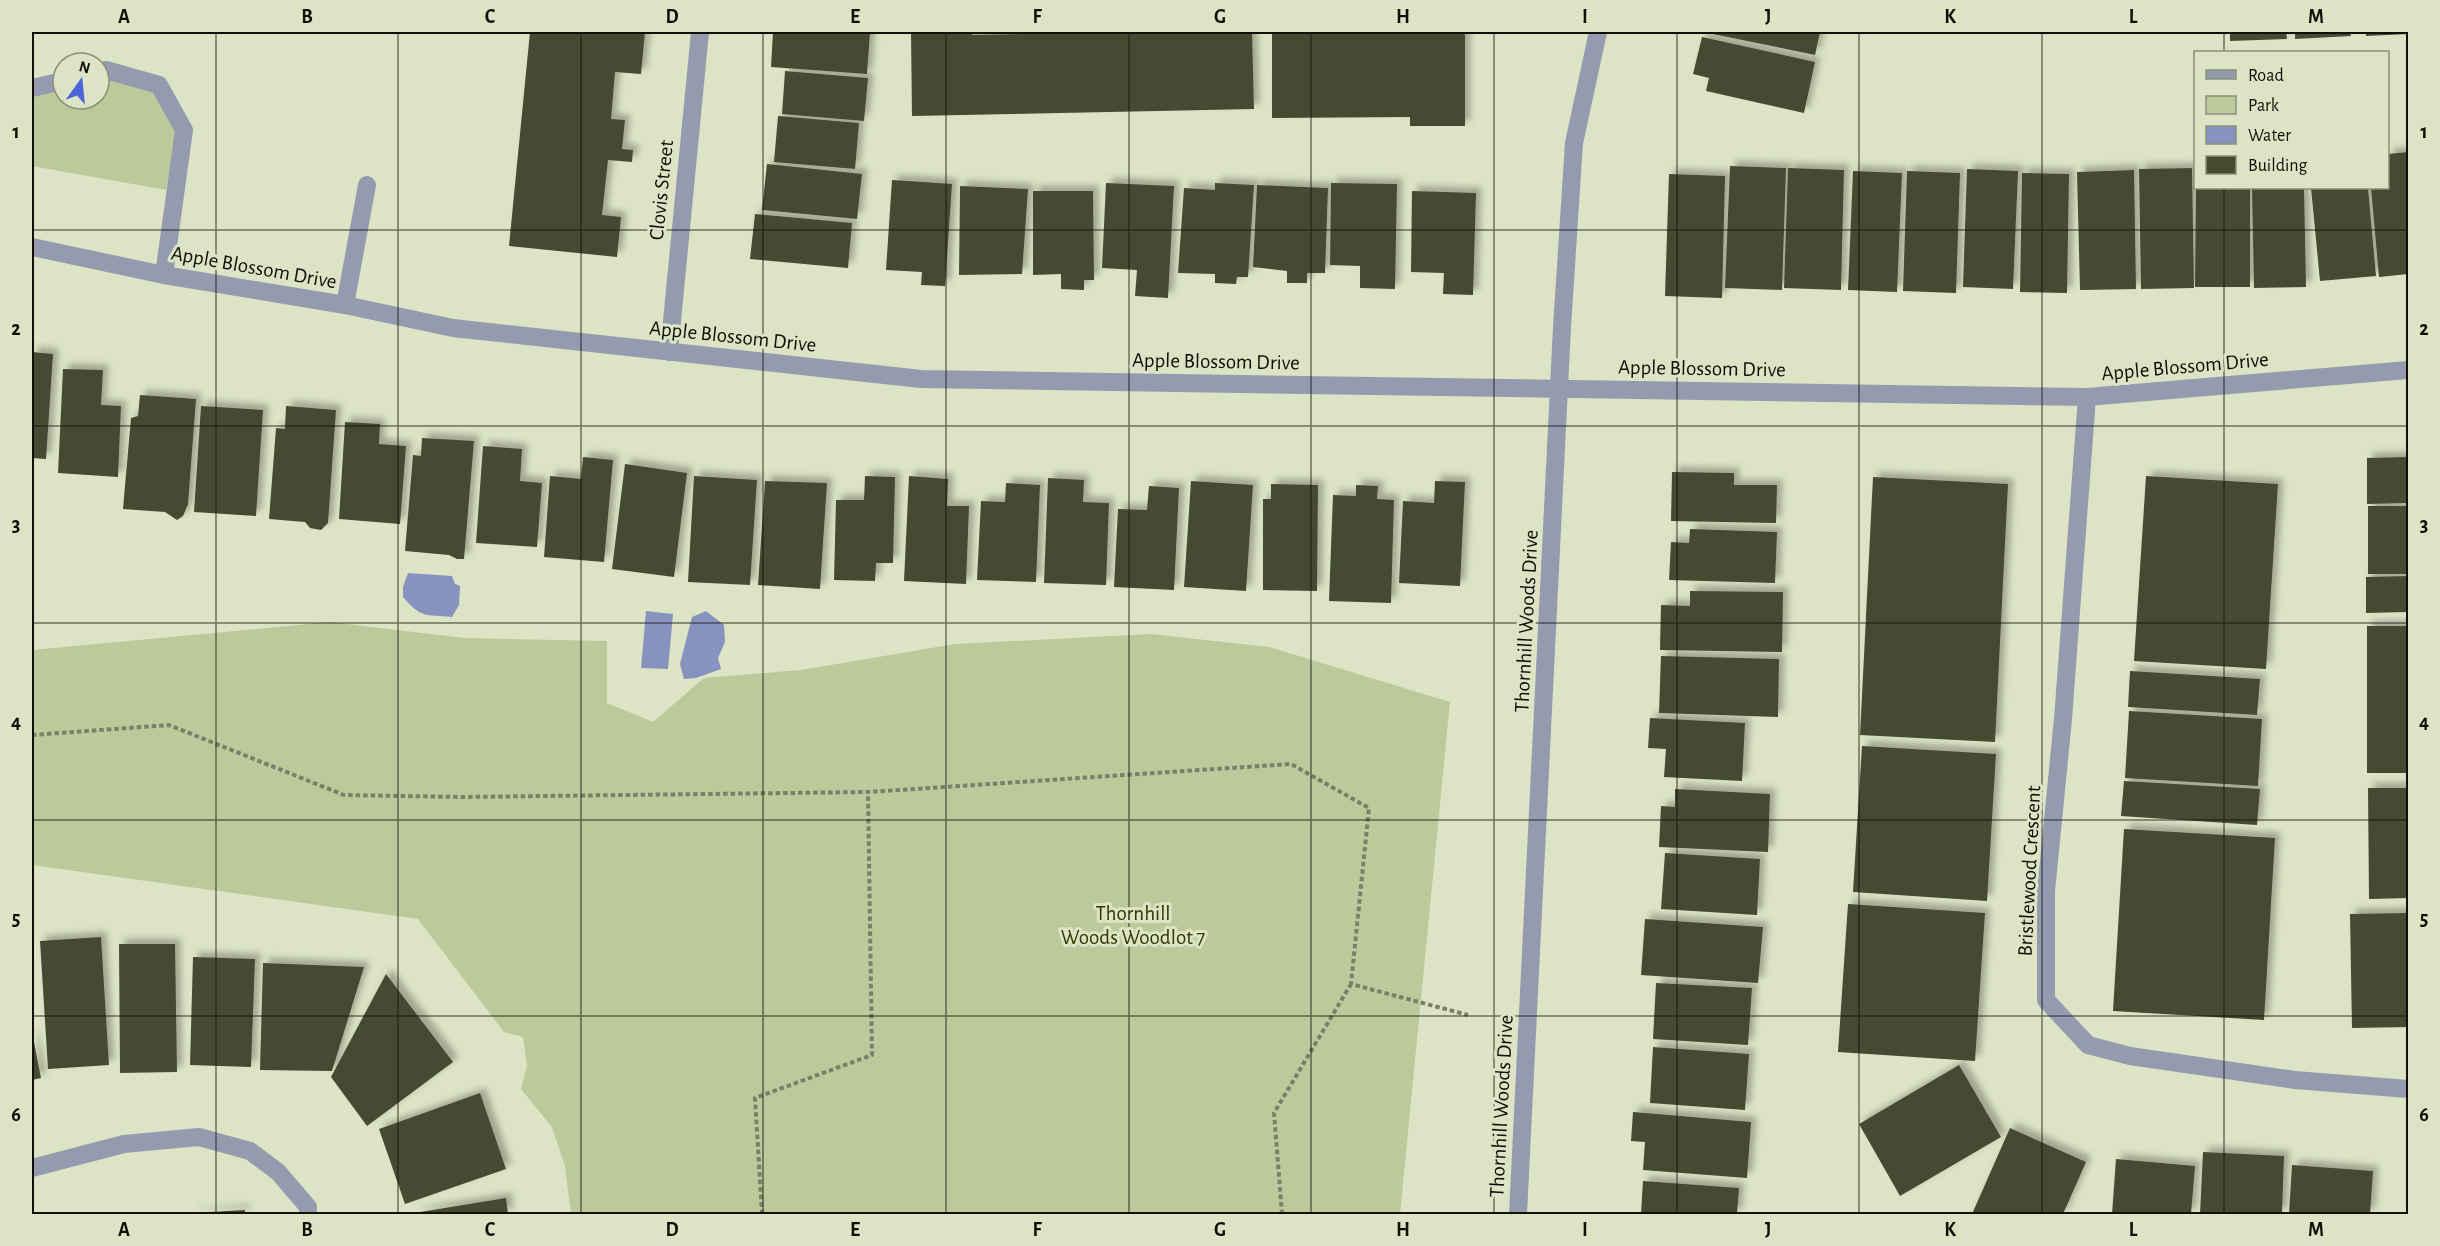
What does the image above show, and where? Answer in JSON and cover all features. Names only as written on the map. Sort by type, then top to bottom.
[{"type":"street","name":"Clovis Street","points":[[669,352],[700,32]]},
{"type":"street","name":"Thornhill Woods Drive","points":[[1518,1215],[1574,143],[1598,32]]},
{"type":"street","points":[[111,71],[159,85],[184,130],[164,275]]},
{"type":"street","points":[[32,88],[51,84]]},
{"type":"street","points":[[345,305],[367,185]]},
{"type":"street","name":"Apple Blossom Drive","points":[[32,248],[164,275],[345,305],[453,328],[921,379],[2087,397],[2409,370]]},
{"type":"street","name":"Bristlewood Crescent","points":[[2087,397],[2046,891],[2046,1000],[2088,1045],[2130,1056],[2295,1080],[2409,1089]]},
{"type":"street","points":[[32,1168],[124,1144],[199,1137],[250,1151],[278,1172],[308,1207],[308,1215]]},
{"type":"path","points":[[32,735],[169,725],[344,795],[462,797],[868,792],[1291,764],[1369,808],[1351,984],[1274,1113],[1282,1215]]},
{"type":"path","points":[[762,1215],[755,1098],[872,1055],[868,792]]},
{"type":"path","points":[[1351,984],[1468,1015]]},
{"type":"green space","points":[[111,77],[154,91],[177,132],[166,190],[32,166],[32,93],[51,90],[51,111],[111,111]]},
{"type":"green space","name":"Thornhill Woods Woodlot 7","points":[[330,622],[464,638],[607,641],[607,703],[653,722],[704,678],[801,670],[955,644],[1151,634],[1269,647],[1450,702],[1400,1214],[571,1214],[565,1166],[552,1127],[521,1089],[527,1066],[523,1037],[504,1032],[418,919],[32,865],[32,650]]},
{"type":"water","points":[[408,573],[452,576],[455,584],[460,586],[459,605],[452,617],[424,614],[409,604],[403,597],[403,587]]},
{"type":"water","points":[[646,611],[673,614],[668,669],[641,668]]},
{"type":"water","points":[[706,611],[724,625],[725,642],[718,658],[721,669],[696,678],[684,679],[680,664],[692,617]]},
{"type":"building","points":[[530,32],[645,32],[641,74],[615,72],[611,119],[625,120],[622,149],[633,150],[632,162],[608,160],[602,215],[621,217],[617,257],[509,246]]},
{"type":"building","points":[[773,32],[870,32],[867,74],[771,67]]},
{"type":"building","points":[[911,32],[972,32],[972,35],[1252,32],[1254,109],[912,116]]},
{"type":"building","points":[[1272,32],[1465,32],[1465,126],[1410,126],[1410,117],[1272,118]]},
{"type":"building","points":[[1703,32],[1820,32],[1815,55]]},
{"type":"building","points":[[2230,32],[2286,32],[2287,39],[2230,41]]},
{"type":"building","points":[[2295,32],[2350,32],[2351,36],[2295,39]]},
{"type":"building","points":[[2366,32],[2408,32],[2408,34],[2366,36]]},
{"type":"building","points":[[1702,37],[1815,62],[1804,113],[1706,91],[1709,78],[1693,74]]},
{"type":"building","points":[[785,71],[868,78],[864,121],[782,114]]},
{"type":"building","points":[[778,116],[859,123],[855,169],[774,162]]},
{"type":"building","points":[[2408,152],[2408,274],[2379,277],[2371,189],[2389,189],[2389,154]]},
{"type":"building","points":[[767,164],[862,174],[857,219],[762,210]]},
{"type":"building","points":[[1730,166],[1786,168],[1782,290],[1725,288]]},
{"type":"building","points":[[1788,168],[1844,170],[1841,290],[1784,288]]},
{"type":"building","points":[[2192,168],[2194,288],[2141,289],[2139,169]]},
{"type":"building","points":[[1967,169],[2018,171],[2013,289],[1963,287]]},
{"type":"building","points":[[2134,170],[2136,289],[2080,290],[2077,172]]},
{"type":"building","points":[[1853,171],[1902,173],[1897,292],[1848,290]]},
{"type":"building","points":[[1907,171],[1960,173],[1956,293],[1903,291]]},
{"type":"building","points":[[2022,173],[2069,174],[2067,293],[2020,292]]},
{"type":"building","points":[[1669,174],[1725,176],[1722,298],[1665,296]]},
{"type":"building","points":[[892,180],[952,184],[945,286],[921,285],[922,272],[886,270]]},
{"type":"building","points":[[1106,183],[1174,186],[1168,298],[1135,296],[1137,270],[1102,268]]},
{"type":"building","points":[[1215,183],[1254,185],[1248,277],[1237,277],[1236,284],[1215,283],[1215,274],[1178,273],[1184,188],[1215,190]]},
{"type":"building","points":[[1331,183],[1397,184],[1395,289],[1360,288],[1360,266],[1330,265]]},
{"type":"building","points":[[1257,185],[1328,188],[1325,273],[1307,273],[1307,283],[1287,283],[1287,271],[1253,267]]},
{"type":"building","points":[[960,186],[1028,189],[1022,274],[959,275]]},
{"type":"building","points":[[2196,189],[2250,189],[2250,287],[2195,287]]},
{"type":"building","points":[[2252,189],[2304,189],[2306,287],[2254,288]]},
{"type":"building","points":[[2311,189],[2368,189],[2376,276],[2320,281]]},
{"type":"building","points":[[1033,191],[1093,191],[1094,280],[1084,280],[1084,290],[1061,289],[1061,274],[1033,275]]},
{"type":"building","points":[[1412,191],[1476,193],[1473,295],[1443,294],[1444,273],[1411,272]]},
{"type":"building","points":[[755,214],[852,223],[848,268],[750,259]]},
{"type":"building","points":[[32,352],[53,354],[46,459],[32,458]]},
{"type":"building","points":[[63,369],[103,370],[101,405],[121,406],[118,477],[58,473]]},
{"type":"building","points":[[140,395],[196,399],[188,504],[183,516],[177,520],[165,512],[123,509],[131,418],[138,416]]},
{"type":"building","points":[[201,406],[263,410],[256,516],[194,512]]},
{"type":"building","points":[[286,406],[336,410],[328,523],[321,530],[310,528],[305,522],[269,519],[276,428],[285,429]]},
{"type":"building","points":[[345,422],[380,424],[379,444],[406,446],[400,524],[339,519]]},
{"type":"building","points":[[422,438],[474,441],[464,559],[457,559],[449,555],[405,551],[413,455],[421,456]]},
{"type":"building","points":[[483,446],[522,449],[520,481],[542,483],[537,547],[476,543]]},
{"type":"building","points":[[583,457],[613,460],[604,562],[544,557],[550,476],[581,479]]},
{"type":"building","points":[[2408,457],[2408,503],[2367,504],[2367,458]]},
{"type":"building","points":[[625,464],[687,473],[674,577],[612,569]]},
{"type":"building","points":[[1672,472],[1734,473],[1734,485],[1777,485],[1776,523],[1671,521]]},
{"type":"building","points":[[694,476],[757,480],[750,585],[688,582]]},
{"type":"building","points":[[865,476],[895,477],[893,563],[876,563],[875,581],[834,580],[836,500],[864,500]]},
{"type":"building","points":[[909,476],[948,479],[947,506],[969,506],[966,584],[904,581]]},
{"type":"building","points":[[2146,476],[2278,484],[2266,669],[2134,661]]},
{"type":"building","points":[[1873,477],[2008,484],[1995,742],[1860,735]]},
{"type":"building","points":[[1048,478],[1084,480],[1083,502],[1109,503],[1106,585],[1044,583]]},
{"type":"building","points":[[765,481],[827,483],[820,589],[758,585]]},
{"type":"building","points":[[1191,481],[1253,485],[1246,591],[1184,587]]},
{"type":"building","points":[[1435,481],[1465,482],[1460,586],[1399,583],[1403,501],[1434,503]]},
{"type":"building","points":[[1006,483],[1040,485],[1036,582],[977,580],[981,501],[1005,502]]},
{"type":"building","points":[[1271,484],[1318,485],[1317,591],[1263,590],[1263,499],[1271,499]]},
{"type":"building","points":[[1356,485],[1378,486],[1377,499],[1394,500],[1391,603],[1329,601],[1333,495],[1356,496]]},
{"type":"building","points":[[1149,486],[1179,488],[1174,590],[1114,587],[1118,509],[1147,510]]},
{"type":"building","points":[[2368,506],[2408,506],[2408,574],[2368,574]]},
{"type":"building","points":[[1690,529],[1777,532],[1775,583],[1669,580],[1671,542],[1689,543]]},
{"type":"building","points":[[2408,576],[2408,612],[2366,613],[2366,577]]},
{"type":"building","points":[[1690,591],[1783,592],[1782,652],[1660,650],[1661,605],[1690,606]]},
{"type":"building","points":[[2367,626],[2408,626],[2408,773],[2367,773]]},
{"type":"building","points":[[1661,656],[1779,659],[1778,717],[1659,713]]},
{"type":"building","points":[[2130,671],[2260,679],[2257,715],[2128,707]]},
{"type":"building","points":[[2129,711],[2262,719],[2258,786],[2125,778]]},
{"type":"building","points":[[1650,718],[1745,723],[1742,781],[1664,777],[1666,749],[1648,748]]},
{"type":"building","points":[[1862,746],[1996,754],[1987,901],[1853,892]]},
{"type":"building","points":[[2124,781],[2260,789],[2257,825],[2121,816]]},
{"type":"building","points":[[2368,788],[2408,788],[2408,898],[2369,899]]},
{"type":"building","points":[[1675,789],[1770,794],[1768,852],[1659,847],[1661,806],[1675,807]]},
{"type":"building","points":[[2124,829],[2275,838],[2264,1020],[2113,1011]]},
{"type":"building","points":[[1665,853],[1760,859],[1757,915],[1661,909]]},
{"type":"building","points":[[1848,904],[1985,913],[1975,1061],[1838,1052]]},
{"type":"building","points":[[2408,913],[2408,1027],[2352,1028],[2350,914]]},
{"type":"building","points":[[1645,919],[1763,927],[1758,983],[1641,975]]},
{"type":"building","points":[[101,937],[109,1065],[48,1069],[40,941]]},
{"type":"building","points":[[119,944],[175,944],[177,1072],[120,1073]]},
{"type":"building","points":[[193,957],[255,959],[251,1067],[190,1065]]},
{"type":"building","points":[[263,963],[364,967],[332,1071],[260,1070]]},
{"type":"building","points":[[386,974],[453,1062],[367,1126],[331,1077]]},
{"type":"building","points":[[1656,983],[1752,988],[1748,1045],[1653,1039]]},
{"type":"building","points":[[32,1032],[41,1078],[32,1080]]},
{"type":"building","points":[[1653,1047],[1749,1054],[1745,1110],[1650,1103]]},
{"type":"building","points":[[1959,1065],[2001,1137],[1900,1196],[1859,1124]]},
{"type":"building","points":[[480,1093],[506,1169],[405,1204],[379,1129]]},
{"type":"building","points":[[1633,1112],[1751,1122],[1747,1178],[1643,1170],[1645,1142],[1631,1141]]},
{"type":"building","points":[[2010,1128],[2086,1162],[2063,1214],[1972,1214]]},
{"type":"building","points":[[2203,1152],[2284,1156],[2282,1214],[2200,1214]]},
{"type":"building","points":[[2116,1159],[2195,1166],[2191,1214],[2112,1214]]},
{"type":"building","points":[[2292,1165],[2373,1171],[2370,1214],[2289,1214]]},
{"type":"building","points":[[1643,1181],[1739,1188],[1737,1214],[1641,1214]]},
{"type":"building","points":[[506,1198],[508,1214],[414,1214],[414,1213]]},
{"type":"building","points":[[245,1210],[245,1214],[193,1214],[193,1213]]}]
